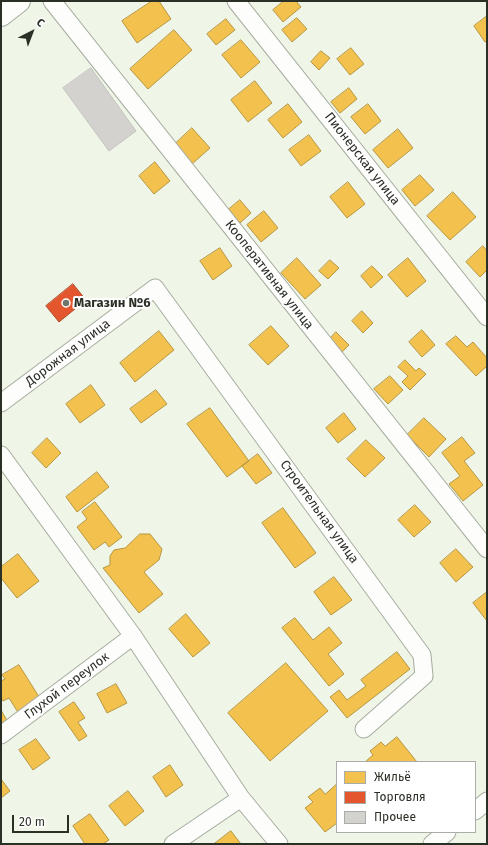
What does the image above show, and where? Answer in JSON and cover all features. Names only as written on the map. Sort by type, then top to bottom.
[{"type":"main road","points":[[1,15],[20,1]]},
{"type":"street","name":"Кооперативная улица","points":[[52,1],[487,548]]},
{"type":"street","name":"Пионерская улица","points":[[236,1],[487,317]]},
{"type":"street","name":"Дорожная улица","points":[[1,403],[155,288]]},
{"type":"street","name":"Строительная улица","points":[[155,288],[422,655],[424,676],[364,729]]},
{"type":"street","points":[[1,455],[133,636],[241,798],[279,844]]},
{"type":"street","name":"Глухой переулок","points":[[1,735],[133,636]]},
{"type":"street","points":[[173,844],[241,798]]},
{"type":"street","points":[[476,810],[487,801]]},
{"type":"street","points":[[432,844],[446,833]]},
{"type":"building: Жильё","points":[[152,1],[159,1],[171,19],[137,43],[122,21]]},
{"type":"building: Жильё","points":[[284,1],[296,1],[301,7],[283,22],[273,10]]},
{"type":"building: Жильё","points":[[487,16],[487,41],[485,42],[474,26]]},
{"type":"building: Жильё","points":[[297,18],[307,29],[292,42],[282,30]]},
{"type":"building: Жильё","points":[[226,19],[235,30],[216,45],[207,34]]},
{"type":"building: Жильё","points":[[174,30],[192,50],[148,89],[130,69]]},
{"type":"building: Жильё","points":[[241,40],[260,62],[241,78],[222,55]]},
{"type":"building: Жильё","points":[[351,48],[364,64],[350,75],[337,59]]},
{"type":"building: Жильё","points":[[321,51],[330,58],[319,70],[311,62]]},
{"type":"building: Жильё","points":[[255,81],[272,103],[248,122],[231,100]]},
{"type":"building: Жильё","points":[[349,88],[357,99],[340,113],[331,102]]},
{"type":"building: Жильё","points":[[288,104],[302,122],[283,138],[268,120]]},
{"type":"building: Жильё","points":[[368,104],[381,121],[365,134],[351,117]]},
{"type":"building: Жильё","points":[[192,128],[210,148],[192,164],[174,145]]},
{"type":"building: Жильё","points":[[398,129],[413,148],[388,168],[373,150]]},
{"type":"building: Жильё","points":[[309,135],[321,151],[301,166],[289,150]]},
{"type":"building: Жильё","points":[[155,162],[170,181],[154,194],[139,176]]},
{"type":"building: Жильё","points":[[420,175],[434,190],[415,206],[402,190]]},
{"type":"building: Жильё","points":[[348,182],[365,204],[347,218],[330,197]]},
{"type":"building: Жильё","points":[[453,192],[476,217],[450,240],[427,216]]},
{"type":"building: Жильё","points":[[240,200],[251,213],[240,223],[228,210]]},
{"type":"building: Жильё","points":[[264,211],[278,228],[261,242],[247,225]]},
{"type":"building: Жильё","points":[[483,246],[487,251],[487,270],[480,277],[466,262]]},
{"type":"building: Жильё","points":[[220,248],[232,266],[213,280],[200,261]]},
{"type":"building: Жильё","points":[[297,258],[321,285],[305,299],[281,273]]},
{"type":"building: Жильё","points":[[408,258],[426,281],[407,297],[388,275]]},
{"type":"building: Жильё","points":[[330,260],[339,268],[328,279],[319,271]]},
{"type":"building: Жильё","points":[[372,266],[383,277],[371,288],[361,276]]},
{"type":"building: Жильё","points":[[362,311],[373,323],[363,333],[352,321]]},
{"type":"building: Жильё","points":[[271,326],[289,346],[268,365],[249,345]]},
{"type":"building: Жильё","points":[[422,330],[435,345],[422,357],[409,342]]},
{"type":"building: Жильё","points":[[159,331],[174,350],[135,382],[120,363]]},
{"type":"building: Жильё","points":[[336,332],[349,345],[340,354],[328,341]]},
{"type":"building: Жильё","points":[[456,336],[467,347],[473,342],[487,358],[487,366],[476,376],[446,344]]},
{"type":"building: Жильё","points":[[405,360],[416,371],[419,368],[426,374],[410,390],[402,382],[408,376],[398,367]]},
{"type":"building: Жильё","points":[[390,376],[403,390],[388,404],[374,389]]},
{"type":"building: Жильё","points":[[91,385],[105,405],[80,423],[66,404]]},
{"type":"building: Жильё","points":[[156,390],[167,404],[141,423],[130,409]]},
{"type":"building: Жильё","points":[[210,408],[249,461],[227,477],[187,424]]},
{"type":"building: Жильё","points":[[344,413],[356,429],[338,443],[326,428]]},
{"type":"building: Жильё","points":[[424,418],[446,439],[429,457],[407,435]]},
{"type":"building: Жильё","points":[[462,437],[475,453],[464,461],[483,485],[463,501],[449,484],[460,476],[442,453]]},
{"type":"building: Жильё","points":[[47,438],[61,453],[46,468],[32,453]]},
{"type":"building: Жильё","points":[[366,440],[385,458],[365,477],[347,459]]},
{"type":"building: Жильё","points":[[258,454],[272,473],[256,484],[242,466]]},
{"type":"building: Жильё","points":[[97,472],[109,487],[77,512],[66,497]]},
{"type":"building: Жильё","points":[[95,502],[122,537],[109,547],[105,542],[94,550],[77,527],[87,519],[82,512]]},
{"type":"building: Жильё","points":[[415,505],[431,522],[414,537],[398,520]]},
{"type":"building: Жильё","points":[[283,508],[316,553],[295,568],[262,523]]},
{"type":"building: Жильё","points":[[140,534],[150,534],[162,549],[159,560],[144,572],[163,594],[139,613],[103,568],[110,565],[110,556],[114,550],[125,548]]},
{"type":"building: Жильё","points":[[456,549],[473,567],[456,582],[440,563]]},
{"type":"building: Жильё","points":[[18,554],[39,581],[17,598],[1,578],[1,567]]},
{"type":"building: Жильё","points":[[334,577],[352,600],[331,615],[314,592]]},
{"type":"building: Жильё","points":[[487,592],[487,621],[473,603]]},
{"type":"building: Жильё","points":[[186,614],[210,643],[193,657],[169,629]]},
{"type":"building: Жильё","points":[[295,618],[313,640],[329,627],[342,643],[328,654],[344,674],[329,686],[282,628]]},
{"type":"building: Жильё","points":[[397,652],[410,669],[347,718],[330,697],[339,690],[347,700],[366,686],[361,680]]},
{"type":"building: Жильё","points":[[286,663],[328,711],[270,761],[228,713]]},
{"type":"building: Жильё","points":[[19,665],[41,700],[19,714],[9,698],[3,701],[1,698],[1,681],[5,679],[2,675]]},
{"type":"building: Жильё","points":[[116,684],[127,703],[107,713],[97,694]]},
{"type":"building: Жильё","points":[[74,702],[85,718],[78,722],[87,736],[79,741],[59,712]]},
{"type":"building: Жильё","points":[[1,710],[9,724],[1,729]]},
{"type":"building: Жильё","points":[[397,737],[416,761],[366,761],[373,755],[370,751],[381,742],[385,746]]},
{"type":"building: Жильё","points":[[36,739],[50,758],[33,770],[19,750]]},
{"type":"building: Жильё","points":[[170,765],[183,785],[166,797],[153,777]]},
{"type":"building: Жильё","points":[[1,779],[10,791],[1,798]]},
{"type":"building: Жильё","points":[[336,785],[336,824],[325,832],[305,808],[313,802],[308,797],[320,788],[325,794]]},
{"type":"building: Жильё","points":[[128,791],[144,811],[125,826],[109,806]]},
{"type":"building: Жильё","points":[[90,814],[109,840],[103,844],[85,844],[73,826]]},
{"type":"building: Жильё","points":[[231,831],[241,844],[214,844]]},
{"type":"building: Торговля","name":"Магазин №6","points":[[73,284],[86,300],[59,322],[46,306]]},
{"type":"building: Прочее","points":[[91,68],[136,131],[109,151],[63,88]]},
{"type":"place","name":"Магазин №6","points":[[66,303]]}]
